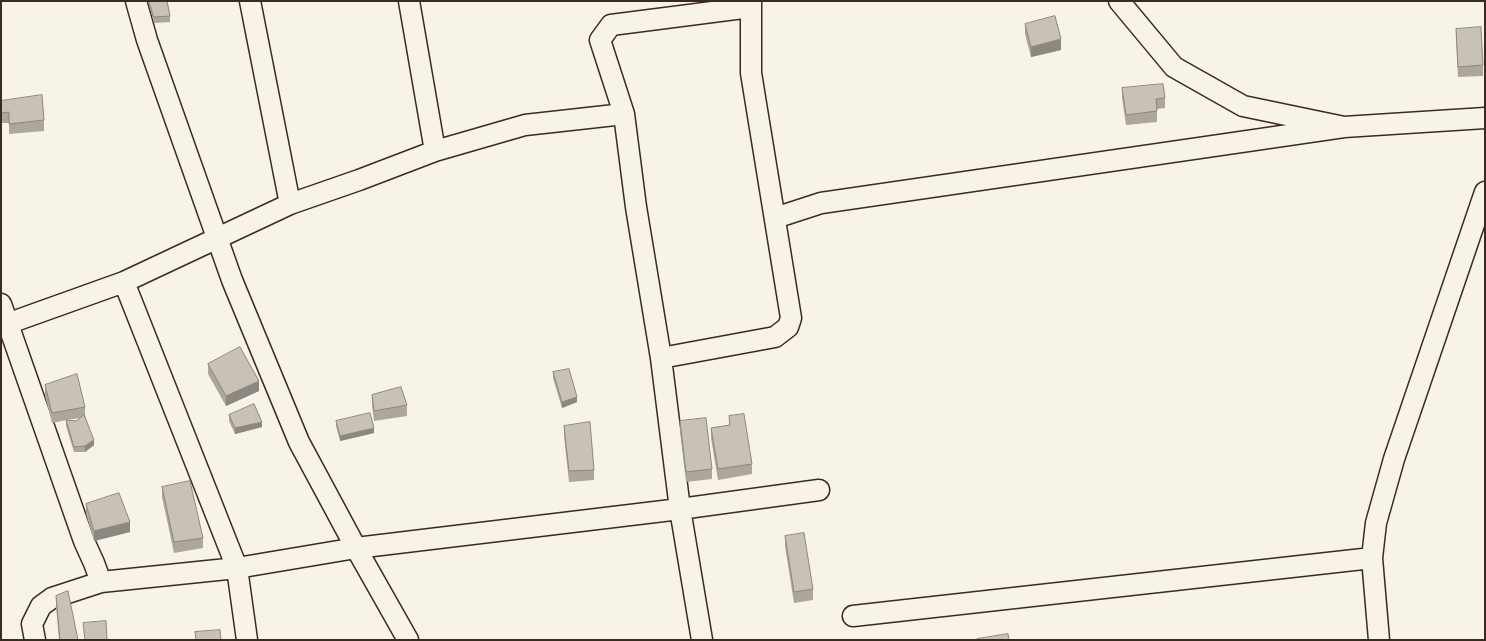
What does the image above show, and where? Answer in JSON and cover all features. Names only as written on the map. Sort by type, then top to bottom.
[{"type":"street","points":[[136,1],[147,40],[232,280],[299,442],[408,640]]},
{"type":"street","points":[[250,1],[290,204]]},
{"type":"street","points":[[410,1],[435,151]]},
{"type":"street","points":[[1119,1],[1174,67],[1243,106],[1344,127]]},
{"type":"street","points":[[661,358],[775,337],[788,328],[791,318],[751,73],[751,4],[611,25],[600,40],[624,114],[636,207],[661,358],[680,509],[702,640]]},
{"type":"street","points":[[101,582],[84,541],[3,318],[124,282],[290,204],[435,151],[525,125],[624,114]]},
{"type":"street","points":[[775,218],[821,203],[1344,127],[1485,118]]},
{"type":"street","points":[[1379,640],[1372,558],[1376,523],[1394,459],[1485,192]]},
{"type":"street","points":[[124,282],[237,568],[247,640]]},
{"type":"street","points":[[35,640],[32,624],[41,606],[52,598],[101,582],[237,568],[356,548],[680,509],[819,490]]},
{"type":"street","points":[[853,616],[1372,558]]},
{"type":"building","points":[[149,1],[167,1],[170,16],[154,17]]},
{"type":"building","points":[[1055,16],[1061,39],[1031,47],[1025,24]]},
{"type":"building","points":[[1481,27],[1483,65],[1458,67],[1456,29]]},
{"type":"building","points":[[1163,84],[1165,98],[1156,99],[1157,111],[1126,115],[1122,88]]},
{"type":"building","points":[[42,95],[44,120],[9,124],[9,112],[1,113],[1,101]]},
{"type":"building","points":[[240,347],[259,381],[226,396],[208,364]]},
{"type":"building","points":[[569,369],[577,397],[562,402],[553,372]]},
{"type":"building","points":[[77,374],[85,407],[52,413],[45,385]]},
{"type":"building","points":[[401,387],[407,405],[374,411],[372,395]]},
{"type":"building","points":[[254,404],[262,422],[235,428],[229,415]]},
{"type":"building","points":[[370,413],[374,428],[340,436],[336,421]]},
{"type":"building","points":[[744,414],[752,464],[718,469],[711,428],[730,425],[729,416]]},
{"type":"building","points":[[84,415],[94,440],[85,446],[74,447],[66,420],[76,421]]},
{"type":"building","points":[[706,418],[712,469],[686,472],[680,421]]},
{"type":"building","points":[[590,422],[594,470],[569,471],[564,426]]},
{"type":"building","points":[[190,481],[203,538],[174,542],[162,487]]},
{"type":"building","points":[[119,493],[130,522],[94,531],[86,504]]},
{"type":"building","points":[[804,533],[813,589],[794,592],[785,536]]},
{"type":"building","points":[[68,591],[78,640],[60,640],[56,596]]},
{"type":"building","points":[[106,621],[107,640],[85,640],[83,623]]},
{"type":"building","points":[[220,630],[221,640],[196,640],[195,632]]},
{"type":"building","points":[[1008,634],[1009,640],[977,640],[977,639]]}]
